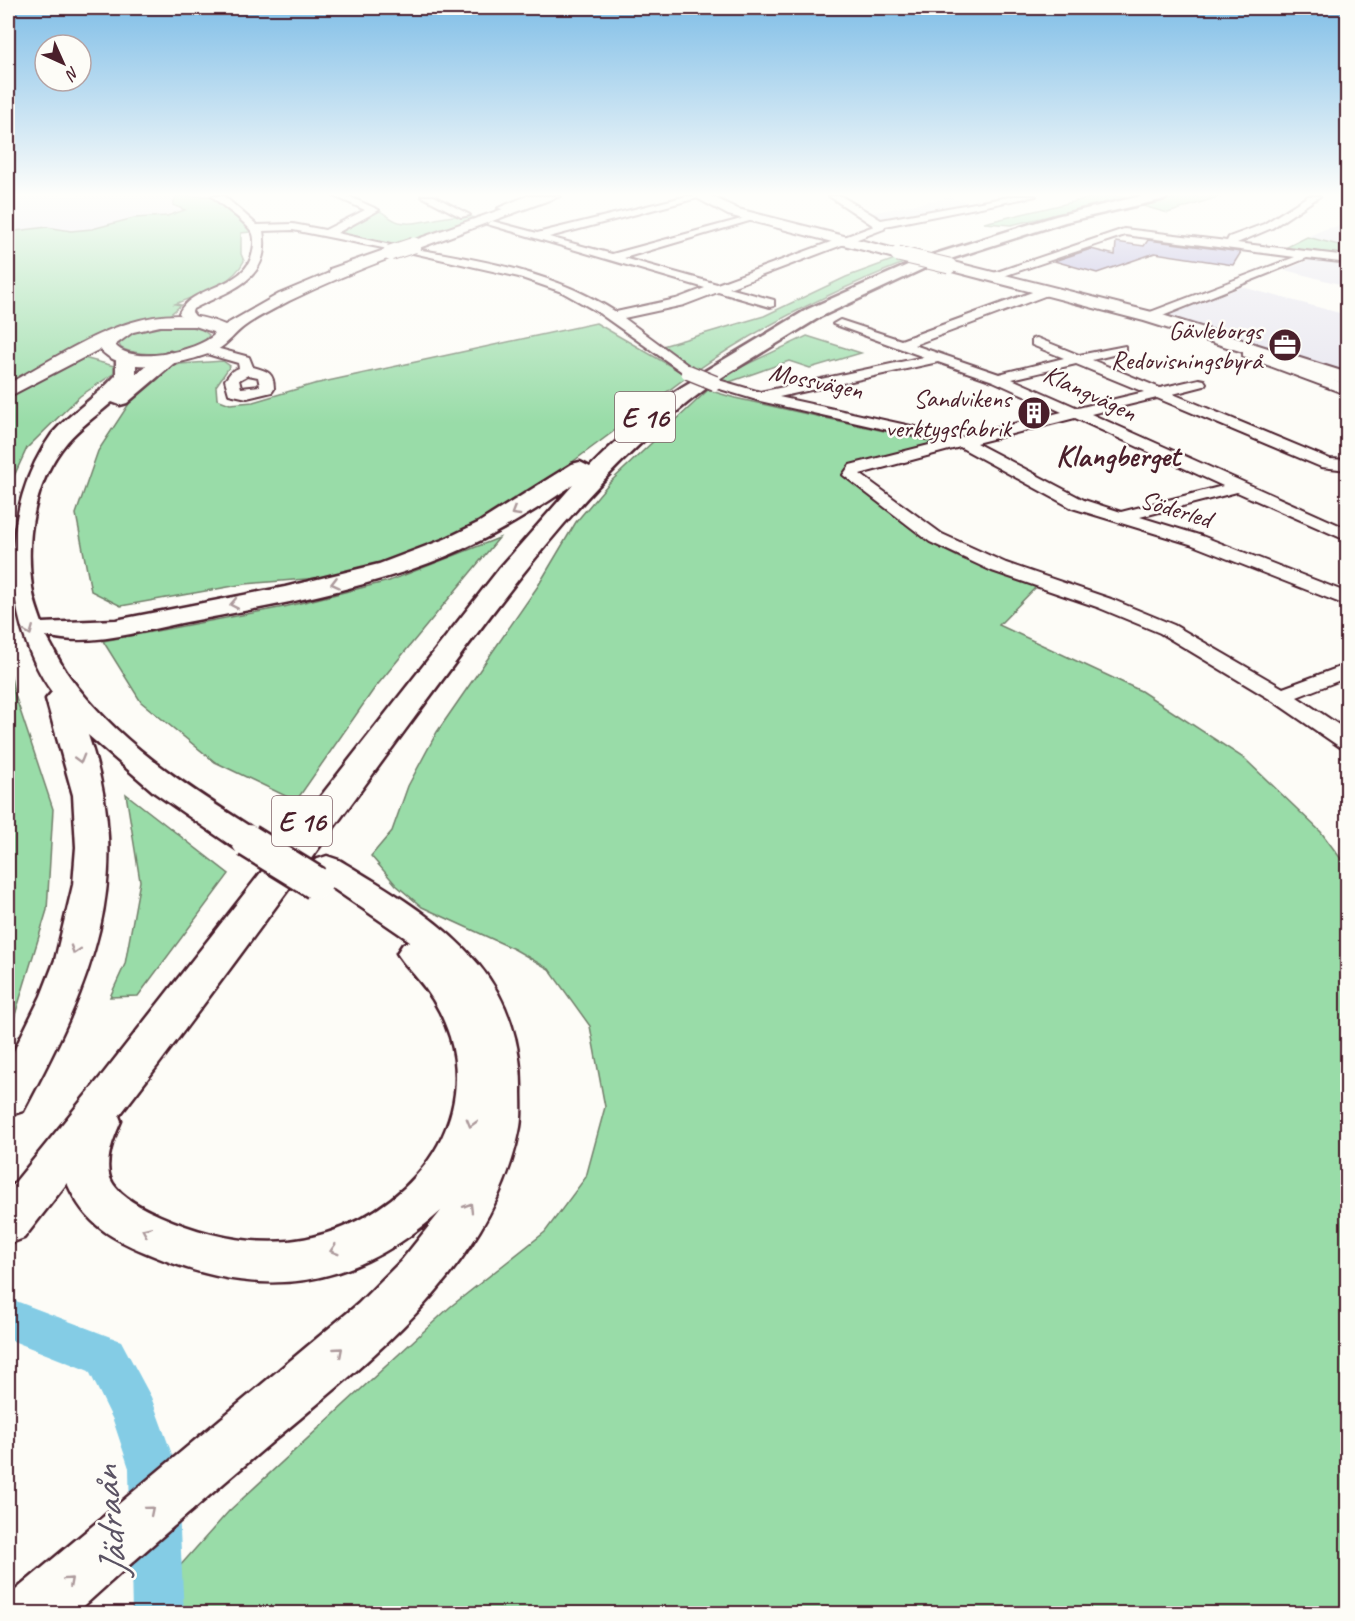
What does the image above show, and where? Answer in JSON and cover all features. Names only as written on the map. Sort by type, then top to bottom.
[{"type":"highway","name":"E 16","points":[[8,1188],[215,933],[496,572],[549,508],[599,456],[702,378],[821,309],[900,272]]},
{"type":"highway","points":[[32,1614],[386,1308],[448,1240],[481,1188],[500,1122],[502,1104],[503,1085],[499,1047],[484,1005],[466,975],[441,947],[413,924],[322,876],[162,783],[87,721],[56,683],[33,642],[23,615],[16,579],[16,549],[21,518],[30,489],[51,449],[64,432],[121,382],[128,369],[121,356]]},
{"type":"highway","points":[[170,358],[150,369],[139,385],[79,432],[66,450],[46,487],[32,545],[39,599],[59,651],[109,715],[253,835]]},
{"type":"highway","name":"E 16","points":[[8,1224],[118,1086],[501,584],[561,509],[609,458],[702,378]]},
{"type":"highway","points":[[50,630],[75,632],[111,628],[292,593],[363,576],[425,556],[486,529],[546,493],[599,456]]},
{"type":"highway","points":[[8,1099],[58,1001],[78,944],[90,895],[94,854],[92,811],[86,779],[56,683]]},
{"type":"highway","points":[[118,1086],[96,1129],[87,1162],[89,1182],[98,1198],[115,1214],[138,1228],[178,1245],[215,1257],[252,1263],[293,1261],[367,1239],[394,1224],[423,1200],[447,1174],[463,1148],[473,1121],[477,1088],[473,1050],[461,1015],[444,985],[421,957],[322,876]]},
{"type":"main road","points":[[8,391],[117,333],[162,321],[198,321],[233,316],[308,281],[338,272]]},
{"type":"main road","points":[[65,362],[97,356],[121,356],[146,360],[170,358],[205,349],[233,326],[284,298],[343,272]]},
{"type":"main road","points":[[968,272],[1150,317],[1347,381]]},
{"type":"main road","points":[[198,321],[221,329],[223,335]]},
{"type":"main road","points":[[117,333],[106,345],[108,351],[121,356]]},
{"type":"street","points":[[162,321],[182,305],[242,279],[249,272]]},
{"type":"street","name":"Mossvägen","points":[[508,272],[543,281],[580,296],[702,378],[760,397],[962,442]]},
{"type":"street","points":[[661,272],[770,303]]},
{"type":"street","points":[[613,317],[680,302],[763,272]]},
{"type":"street","points":[[988,277],[1004,272]]},
{"type":"street","points":[[1150,317],[1267,272]]},
{"type":"street","points":[[900,345],[1046,291]]},
{"type":"street","points":[[198,321],[185,312],[188,307],[210,294]]},
{"type":"street","name":"Klangvägen","points":[[840,324],[998,378],[1347,536]]},
{"type":"street","points":[[1037,342],[1327,464],[1347,465]]},
{"type":"street","points":[[205,349],[239,357],[246,362],[247,370]]},
{"type":"street","points":[[998,378],[1120,349]]},
{"type":"street","points":[[1248,353],[1314,376],[1347,381]]},
{"type":"street","points":[[760,397],[773,392],[941,358]]},
{"type":"street","points":[[1199,383],[856,468],[851,475],[919,527],[944,542],[999,567],[1147,620],[1190,641],[1281,696],[1347,742]]},
{"type":"street","name":"Söderled","points":[[962,442],[1067,499],[1118,518],[1196,540],[1347,600]]},
{"type":"street","points":[[1118,518],[1238,488]]},
{"type":"street","points":[[1281,696],[1347,670]]},
{"type":"shaded area","points":[[1291,272],[1347,272],[1347,286]]},
{"type":"shaded area","points":[[1242,287],[1347,315],[1347,373],[1164,316]]},
{"type":"green space","points":[[8,272],[236,272],[223,283],[175,304],[181,305],[166,318],[148,323],[76,356],[122,368],[80,396],[27,448],[8,489]]},
{"type":"green space","points":[[861,272],[883,272],[798,310],[746,339],[696,371],[659,347],[764,316]]},
{"type":"green space","points":[[596,323],[688,376],[544,483],[482,524],[427,550],[331,577],[245,584],[121,606],[91,591],[76,514],[98,451],[136,393],[159,372],[180,364],[223,361],[230,366],[216,386],[217,399],[230,404],[253,402],[314,384]]},
{"type":"green space","points":[[165,325],[200,328],[209,335],[193,348],[168,354],[130,351],[121,348],[119,344],[129,334]]},
{"type":"green space","points":[[807,336],[861,353],[810,368],[789,361],[724,384],[718,378]]},
{"type":"green space","points":[[708,390],[934,442],[935,447],[848,468],[843,473],[930,543],[960,558],[1037,586],[999,625],[1141,691],[1245,759],[1321,832],[1347,867],[1347,1613],[137,1614],[229,1511],[450,1307],[545,1232],[586,1177],[605,1107],[590,1026],[549,969],[514,949],[422,907],[396,885],[371,856],[392,831],[408,786],[437,732],[538,586],[576,522],[609,483]]},
{"type":"green space","points":[[499,538],[374,689],[296,801],[215,762],[141,702],[103,641],[284,607],[389,581]]},
{"type":"green space","points":[[8,663],[14,692],[53,809],[47,910],[8,1038]]},
{"type":"green space","points":[[126,794],[229,874],[138,996],[110,997],[125,964],[140,881]]},
{"type":"waterway","name":"Jädraån","points":[[8,1319],[105,1356],[134,1413],[153,1468],[158,1614]]},
{"type":"place","name":"Gävleborgs Redovisningsbyrå","points":[[1285,345]]},
{"type":"place","name":"Sandvikens verktygsfabrik","points":[[1034,413]]},
{"type":"district","name":"Klangberget","points":[[1118,456]]}]
